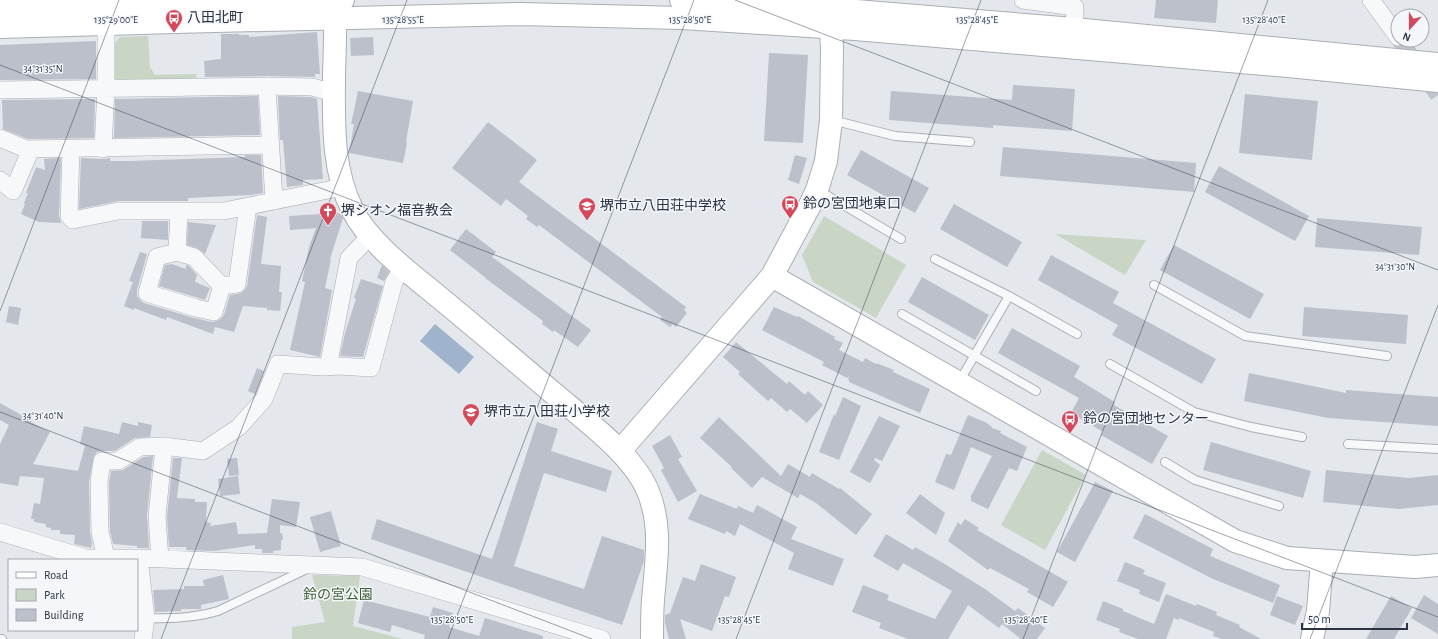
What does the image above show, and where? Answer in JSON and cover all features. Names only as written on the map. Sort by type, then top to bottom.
[{"type":"street","points":[[681,0],[1074,30],[1438,64]]},
{"type":"street","points":[[1023,0],[1057,3],[1075,7],[1074,30]]},
{"type":"street","points":[[1371,0],[1390,26]]},
{"type":"street","points":[[0,10],[150,2],[338,5],[520,14],[682,18],[830,12],[1272,65],[1438,81]]},
{"type":"street","points":[[0,27],[106,24],[338,5]]},
{"type":"street","points":[[338,5],[334,93],[335,148],[343,187],[353,211],[370,236],[403,267],[582,417],[630,462],[647,488],[658,530],[652,639]]},
{"type":"street","points":[[620,451],[772,276],[817,190],[826,161],[831,120],[830,12]]},
{"type":"street","points":[[103,149],[106,88],[106,24]]},
{"type":"street","points":[[0,90],[267,86],[312,87],[334,93]]},
{"type":"street","points":[[267,86],[274,201]]},
{"type":"street","points":[[0,138],[26,149],[103,149],[270,145]]},
{"type":"street","points":[[0,180],[13,191],[31,149]]},
{"type":"street","points":[[71,149],[68,216],[73,220],[118,211],[224,212],[343,187]]},
{"type":"street","points":[[222,286],[236,284],[248,206]]},
{"type":"street","points":[[177,252],[179,211]]},
{"type":"street","points":[[328,367],[349,258],[370,236]]},
{"type":"street","points":[[177,252],[194,257],[222,286],[214,312],[146,293],[157,256],[177,252]]},
{"type":"street","points":[[106,558],[100,532],[99,482],[102,461],[118,461],[140,447],[164,446],[203,451],[239,427],[264,399],[278,364],[371,368],[394,282],[403,267]]},
{"type":"street","points":[[772,276],[1235,541],[1287,558],[1322,562],[1415,567],[1438,565]]},
{"type":"street","points":[[160,559],[157,517],[164,446]]},
{"type":"street","points":[[0,532],[86,558],[139,558],[362,567],[602,639]]},
{"type":"street","points":[[139,558],[146,618],[143,639]]},
{"type":"street","points":[[1312,639],[1318,611],[1322,562]]},
{"type":"lane","points":[[831,120],[895,136],[970,142]]},
{"type":"lane","points":[[817,190],[901,239]]},
{"type":"lane","points":[[935,259],[1009,296],[1077,334]]},
{"type":"lane","points":[[1154,285],[1245,336],[1387,356]]},
{"type":"lane","points":[[959,383],[1009,296]]},
{"type":"lane","points":[[902,314],[1036,391]]},
{"type":"lane","points":[[1110,364],[1194,412],[1251,427],[1302,437]]},
{"type":"lane","points":[[1348,444],[1438,449]]},
{"type":"lane","points":[[1165,462],[1195,480],[1279,506]]},
{"type":"lane","points":[[146,618],[158,619],[203,616],[218,611],[315,565]]},
{"type":"green space","points":[[148,36],[150,67],[155,75],[196,74],[197,84],[113,80],[113,45],[120,37]]},
{"type":"green space","points":[[824,216],[906,265],[876,318],[813,282],[802,255]]},
{"type":"green space","points":[[1055,234],[1146,240],[1125,275]]},
{"type":"green space","points":[[1042,450],[1086,475],[1045,550],[1001,525]]},
{"type":"green space","name":"鈴の宮公園","points":[[312,575],[360,576],[353,626],[403,639],[292,639],[292,627],[325,622]]},
{"type":"water","points":[[435,324],[474,357],[459,374],[420,341]]},
{"type":"building","points":[[1156,0],[1218,0],[1216,23],[1154,18]]},
{"type":"building","points":[[317,32],[320,74],[315,74],[315,77],[205,77],[204,61],[221,59],[221,34],[249,35],[249,37]]},
{"type":"building","points":[[373,37],[374,55],[351,56],[350,38]]},
{"type":"building","points":[[96,41],[96,79],[0,80],[0,45]]},
{"type":"building","points":[[769,53],[808,55],[803,143],[764,141]]},
{"type":"building","points":[[1013,85],[1075,89],[1072,131],[993,125],[993,128],[889,120],[891,91],[1012,100]]},
{"type":"building","points":[[358,91],[413,101],[403,163],[349,153],[354,124],[351,124]]},
{"type":"building","points":[[1245,94],[1318,101],[1312,160],[1239,153]]},
{"type":"building","points":[[258,96],[260,135],[114,138],[115,99]]},
{"type":"building","points":[[278,96],[311,97],[317,99],[323,179],[303,180],[303,185],[287,187],[283,140],[280,140]]},
{"type":"building","points":[[95,99],[94,138],[28,139],[3,129],[2,100]]},
{"type":"building","points":[[488,122],[537,160],[519,182],[686,307],[684,310],[687,313],[676,327],[673,324],[670,327],[660,320],[662,317],[539,225],[537,227],[526,219],[528,216],[506,199],[501,206],[452,168]]},
{"type":"building","points":[[1003,147],[1196,163],[1194,192],[1000,176]]},
{"type":"building","points":[[861,150],[929,188],[915,213],[847,175]]},
{"type":"building","points":[[245,155],[261,155],[263,193],[188,198],[188,201],[118,201],[79,209],[81,158],[110,158],[110,161],[130,161],[245,157]]},
{"type":"building","points":[[795,155],[807,158],[799,184],[788,180]]},
{"type":"building","points":[[61,158],[59,216],[61,223],[39,222],[21,214],[28,193],[26,193],[36,167],[45,170],[44,159]]},
{"type":"building","points":[[1219,166],[1309,216],[1295,241],[1205,192]]},
{"type":"building","points":[[954,204],[1022,242],[1007,267],[940,229]]},
{"type":"building","points":[[323,208],[341,214],[343,218],[330,259],[325,288],[332,290],[320,357],[290,350],[305,282],[302,281],[309,247],[316,228],[290,230],[289,216],[320,214]]},
{"type":"building","points":[[257,215],[267,217],[261,264],[281,266],[279,292],[282,292],[280,311],[267,310],[267,308],[243,306],[234,332],[215,327],[213,334],[167,317],[166,320],[134,308],[134,310],[124,306],[133,282],[129,281],[140,252],[147,254],[137,290],[137,296],[140,300],[144,303],[194,318],[212,322],[221,319],[224,315],[230,295],[238,294],[244,291],[247,286]]},
{"type":"building","points":[[1317,218],[1422,227],[1419,255],[1315,247]]},
{"type":"building","points":[[142,221],[168,221],[168,240],[141,238]]},
{"type":"building","points":[[188,222],[216,225],[205,254],[197,248],[187,245]]},
{"type":"building","points":[[466,229],[496,252],[492,257],[591,330],[578,347],[554,330],[553,332],[542,324],[543,321],[450,250]]},
{"type":"building","points":[[1174,245],[1264,294],[1250,319],[1160,270]]},
{"type":"building","points":[[1051,255],[1119,292],[1113,303],[1216,359],[1202,384],[1112,335],[1118,325],[1038,280]]},
{"type":"building","points":[[172,264],[186,269],[186,265],[189,266],[197,275],[195,282],[210,288],[205,300],[159,286],[165,265]]},
{"type":"building","points":[[382,265],[389,272],[384,281],[377,278]]},
{"type":"building","points":[[922,277],[989,315],[975,340],[908,302]]},
{"type":"building","points":[[361,279],[383,286],[363,357],[340,356],[345,333],[356,299],[354,298]]},
{"type":"building","points":[[9,306],[21,308],[18,325],[6,322]]},
{"type":"building","points":[[774,307],[797,317],[798,316],[835,337],[834,339],[843,343],[839,350],[863,362],[865,358],[876,364],[894,370],[893,372],[930,389],[920,413],[849,382],[849,376],[847,378],[822,365],[824,362],[762,330]]},
{"type":"building","points":[[1304,307],[1408,315],[1406,344],[1302,336]]},
{"type":"building","points":[[1012,328],[1080,366],[1074,377],[1115,402],[1114,405],[1168,436],[1152,464],[1101,435],[1103,432],[1071,413],[1079,398],[998,353]]},
{"type":"building","points":[[736,342],[787,384],[789,381],[805,395],[808,391],[823,405],[807,423],[790,409],[787,412],[771,398],[768,401],[738,374],[740,372],[723,357]]},
{"type":"building","points":[[257,368],[264,371],[255,394],[248,391]]},
{"type":"building","points":[[1249,373],[1346,393],[1346,390],[1438,397],[1438,426],[1328,418],[1244,401]]},
{"type":"building","points":[[843,397],[861,406],[839,460],[819,452],[834,414],[835,416]]},
{"type":"building","points":[[0,403],[50,432],[33,464],[78,471],[85,446],[80,444],[84,426],[119,434],[122,422],[138,426],[138,422],[152,425],[150,437],[135,438],[115,451],[97,452],[94,456],[89,482],[91,548],[74,544],[75,535],[60,534],[60,530],[51,530],[51,528],[46,527],[46,524],[34,522],[34,519],[31,519],[34,503],[40,504],[44,478],[20,476],[18,486],[0,483],[0,444],[9,425],[0,420]]},
{"type":"building","points":[[968,415],[985,422],[992,428],[1001,431],[1000,433],[1027,447],[1017,471],[1009,468],[988,509],[971,501],[971,496],[992,456],[971,447],[954,490],[935,482],[946,454],[951,455]]},
{"type":"building","points":[[879,416],[900,426],[882,461],[875,458],[874,460],[880,465],[870,483],[850,472]]},
{"type":"building","points":[[719,417],[781,476],[788,464],[810,477],[812,473],[839,489],[840,488],[872,514],[856,535],[816,503],[800,494],[798,498],[762,477],[752,488],[731,468],[732,467],[700,438]]},
{"type":"building","points":[[537,422],[558,429],[551,451],[612,471],[606,492],[544,473],[514,566],[584,589],[602,536],[644,550],[644,561],[622,625],[371,539],[377,519],[492,559]]},
{"type":"building","points":[[670,435],[682,457],[678,459],[697,491],[678,502],[661,470],[664,468],[652,446]]},
{"type":"building","points":[[1211,442],[1311,471],[1303,498],[1203,470]]},
{"type":"building","points":[[153,456],[147,516],[149,548],[137,548],[137,546],[113,544],[110,531],[109,483],[111,471],[123,470],[143,457]]},
{"type":"building","points":[[173,458],[182,458],[177,498],[195,499],[195,502],[207,502],[206,522],[211,523],[210,526],[236,522],[238,534],[267,533],[272,499],[300,502],[296,527],[280,525],[280,533],[282,533],[283,540],[281,540],[281,550],[273,551],[273,553],[262,553],[262,549],[255,549],[255,545],[214,551],[186,550],[186,547],[169,547],[167,517]]},
{"type":"building","points":[[237,458],[239,475],[229,476],[227,459]]},
{"type":"building","points":[[1326,470],[1409,478],[1438,475],[1438,505],[1399,509],[1323,502]]},
{"type":"building","points":[[238,476],[240,494],[220,496],[218,479]]},
{"type":"building","points":[[1095,482],[1113,491],[1075,562],[1057,552]]},
{"type":"building","points":[[700,494],[737,509],[738,506],[753,513],[757,505],[797,527],[791,539],[844,559],[833,586],[788,569],[794,553],[740,524],[735,536],[726,531],[725,534],[688,519]]},
{"type":"building","points":[[920,494],[945,513],[936,535],[906,513]]},
{"type":"building","points":[[331,511],[341,546],[320,552],[310,517]]},
{"type":"building","points":[[1145,514],[1213,549],[1210,556],[1280,585],[1273,603],[1213,579],[1133,538]]},
{"type":"building","points":[[965,519],[979,528],[977,530],[1068,582],[1053,607],[1027,592],[1029,589],[990,568],[988,570],[948,541],[958,522],[961,525]]},
{"type":"building","points":[[886,534],[913,550],[915,547],[943,563],[985,589],[1015,611],[1018,608],[1045,628],[1037,639],[1021,639],[1002,624],[999,628],[968,605],[948,639],[908,639],[879,628],[881,623],[852,612],[863,585],[889,595],[887,600],[935,619],[952,591],[903,563],[898,571],[873,556]]},
{"type":"building","points":[[1125,562],[1145,570],[1143,574],[1166,583],[1159,602],[1139,594],[1140,590],[1117,581]]},
{"type":"building","points":[[701,564],[736,577],[729,597],[725,596],[712,631],[680,619],[686,639],[669,639],[665,623],[665,615],[670,613],[683,577],[695,581]]},
{"type":"building","points":[[223,575],[229,599],[201,605],[201,609],[181,609],[181,611],[155,612],[153,590],[184,589],[184,586],[204,586],[203,580]]},
{"type":"building","points":[[1166,594],[1196,606],[1197,604],[1217,612],[1216,615],[1240,625],[1239,627],[1261,639],[1222,639],[1213,636],[1214,632],[1179,618],[1179,620],[1174,618],[1166,639],[1138,639],[1119,632],[1120,629],[1096,620],[1103,601],[1154,624]]},
{"type":"building","points":[[1424,595],[1438,604],[1438,634],[1411,618]]},
{"type":"building","points":[[1277,596],[1303,606],[1295,625],[1270,615]]},
{"type":"building","points":[[1391,596],[1412,608],[1394,639],[1366,639]]},
{"type":"building","points":[[364,600],[430,617],[433,607],[453,613],[449,627],[479,636],[485,618],[543,636],[543,639],[424,639],[425,635],[392,625],[390,632],[358,623]]},
{"type":"tunnel","points":[[1406,48],[1438,95]]},
{"type":"place","name":"八田北町","points":[[174,33]]},
{"type":"place","name":"鈴の宮団地東口","points":[[790,219]]},
{"type":"place","name":"堺市立八田荘中学校","points":[[587,221]]},
{"type":"place","name":"堺シオン福音教会","points":[[328,226]]},
{"type":"place","name":"堺市立八田荘小学校","points":[[471,427]]},
{"type":"place","name":"鈴の宮団地センター","points":[[1070,434]]}]
